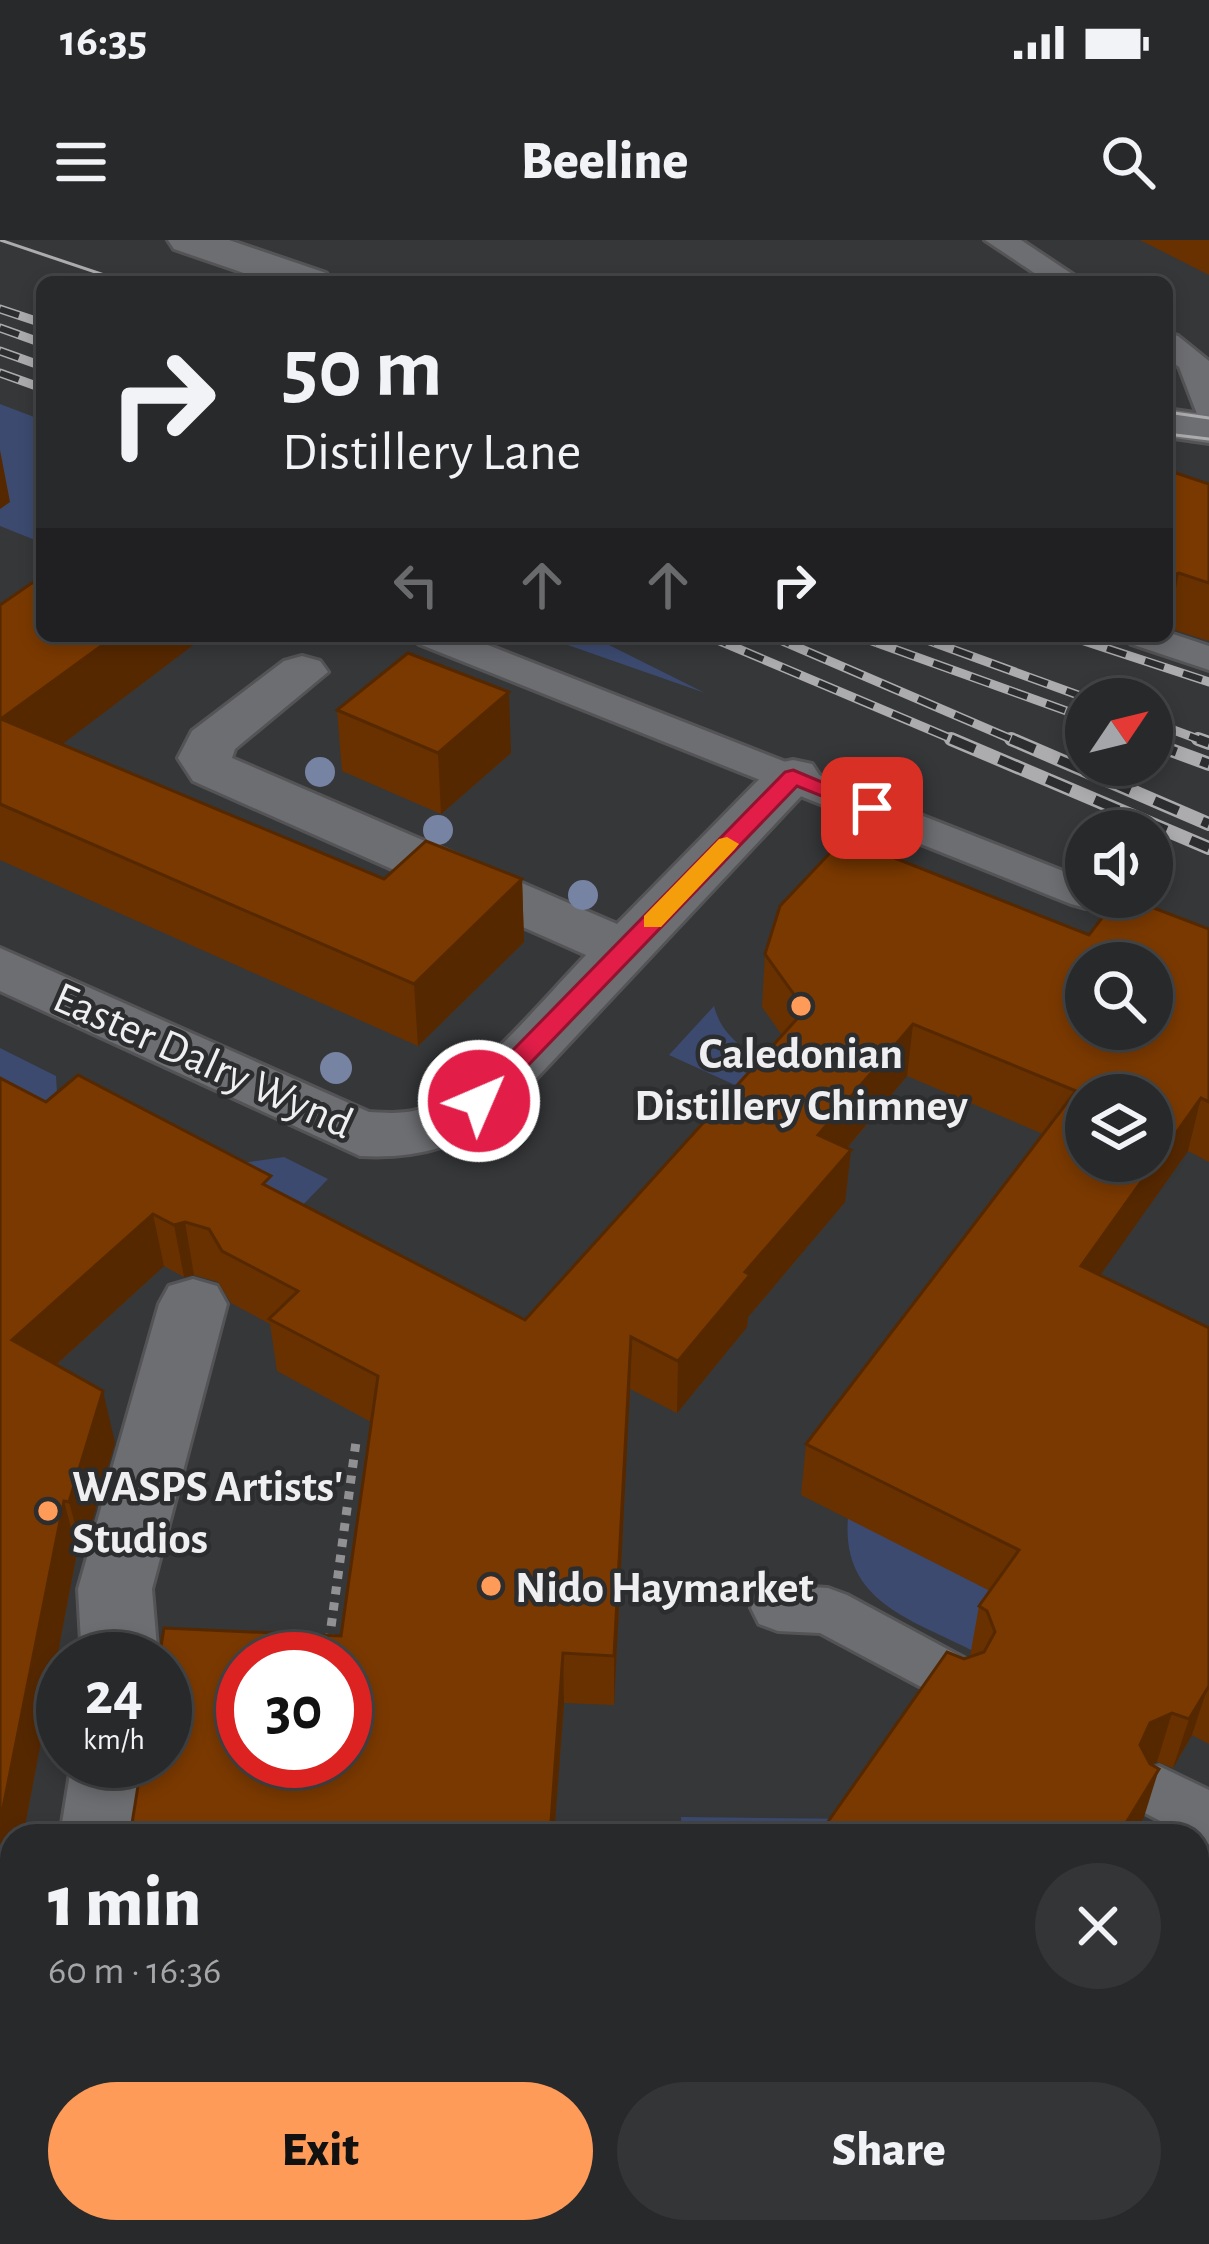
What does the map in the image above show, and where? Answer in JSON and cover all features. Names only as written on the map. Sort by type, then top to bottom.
[{"type":"street","points":[[189,240],[294,276]]},
{"type":"street","points":[[1173,424],[1209,429]]},
{"type":"street","points":[[302,672],[211,742],[205,758],[212,770],[626,950]]},
{"type":"street","name":"Easter Dalry Wynd","points":[[0,967],[360,1134],[394,1137],[427,1132],[455,1120],[626,950],[778,770]]},
{"type":"street","points":[[118,1632],[115,1589],[193,1304]]},
{"type":"street","points":[[102,1824],[107,1788]]},
{"type":"lane","points":[[1000,240],[1059,276]]},
{"type":"lane","points":[[1173,347],[1194,362],[1209,407]]},
{"type":"lane","points":[[447,642],[1065,886]]},
{"type":"lane","points":[[1161,642],[1209,659]]},
{"type":"lane","points":[[778,1608],[828,1611],[953,1680]]},
{"type":"lane","points":[[1159,1792],[1209,1820]]},
{"type":"path","points":[[331,1632],[356,1442]]},
{"type":"shaded area","points":[[0,404],[36,418],[36,540],[0,526]]},
{"type":"shaded area","points":[[559,642],[603,642],[705,693]]},
{"type":"shaded area","points":[[714,1006],[723,1027],[738,1044],[778,1066],[768,1100],[669,1055]]},
{"type":"shaded area","points":[[0,1048],[56,1076],[57,1093],[207,1168],[284,1157],[328,1179],[296,1212],[560,1335],[536,1360],[0,1082]]},
{"type":"shaded area","points":[[1134,1447],[973,1651],[885,1604],[856,1570],[848,1518]]},
{"type":"shaded area","points":[[681,1817],[856,1819],[852,1824],[681,1824]]},
{"type":"building","points":[[1173,472],[1209,484],[1209,583],[1173,574]]},
{"type":"building","points":[[36,580],[36,642],[107,642],[1,719],[384,879],[426,841],[522,879],[414,984],[0,804],[0,605]]},
{"type":"building","points":[[408,653],[509,692],[438,753],[337,710]]},
{"type":"building","points":[[844,838],[1089,935],[1102,918],[1173,915],[1209,929],[1209,1102],[1201,1098],[1173,1137],[1173,1074],[1065,1074],[1065,1086],[913,1024],[818,1135],[851,1150],[745,1272],[750,1275],[678,1361],[631,1337],[614,1656],[563,1653],[551,1824],[132,1824],[138,1788],[192,1788],[192,1632],[163,1632],[164,1628],[252,1632],[216,1632],[216,1788],[372,1788],[372,1632],[342,1632],[378,1376],[269,1319],[298,1291],[222,1251],[209,1229],[185,1222],[174,1225],[153,1214],[12,1340],[103,1391],[69,1502],[64,1501],[0,1823],[0,1078],[46,1102],[78,1075],[271,1176],[263,1184],[525,1320],[805,1010],[765,954],[780,906]]},
{"type":"building","points":[[1065,1105],[1065,1182],[1141,1182],[1081,1266],[1209,1328],[1209,1686],[1189,1719],[1172,1713],[1150,1723],[1140,1745],[1150,1764],[1159,1769],[1125,1824],[826,1824],[947,1652],[964,1659],[984,1652],[995,1632],[987,1611],[979,1606],[1019,1550],[806,1444]]},
{"type":"tram line","points":[[0,240],[107,276]]},
{"type":"tram line","points":[[1173,413],[1209,418]]},
{"type":"tram line","points":[[1173,435],[1209,439]]},
{"type":"railway","points":[[0,309],[36,321]]},
{"type":"railway","points":[[0,328],[36,341]]},
{"type":"railway","points":[[0,351],[36,364]]},
{"type":"railway","points":[[0,373],[36,386]]},
{"type":"railway","points":[[722,642],[959,742]]},
{"type":"railway","points":[[785,642],[1018,742]]},
{"type":"railway","points":[[875,642],[1065,710]]},
{"type":"railway","points":[[932,642],[1065,690]]},
{"type":"railway","points":[[1087,642],[1209,682]]},
{"type":"railway","points":[[1173,730],[1206,742]]},
{"type":"railway","points":[[951,739],[1209,848]]},
{"type":"railway","points":[[1011,739],[1209,824]]},
{"type":"railway","points":[[1198,739],[1209,743]]},
{"type":"railway","points":[[1173,751],[1209,764]]},
{"type":"slow traffic","points":[[653,921],[727,844]]},
{"type":"place","name":"Caledonian Distillery Chimney","points":[[801,1006]]},
{"type":"place","name":"WASPS Artists' Studios","points":[[48,1511]]},
{"type":"place","name":"Nido Haymarket","points":[[491,1586]]},
{"type":"route","points":[[479,1101],[793,776],[872,808]]}]
